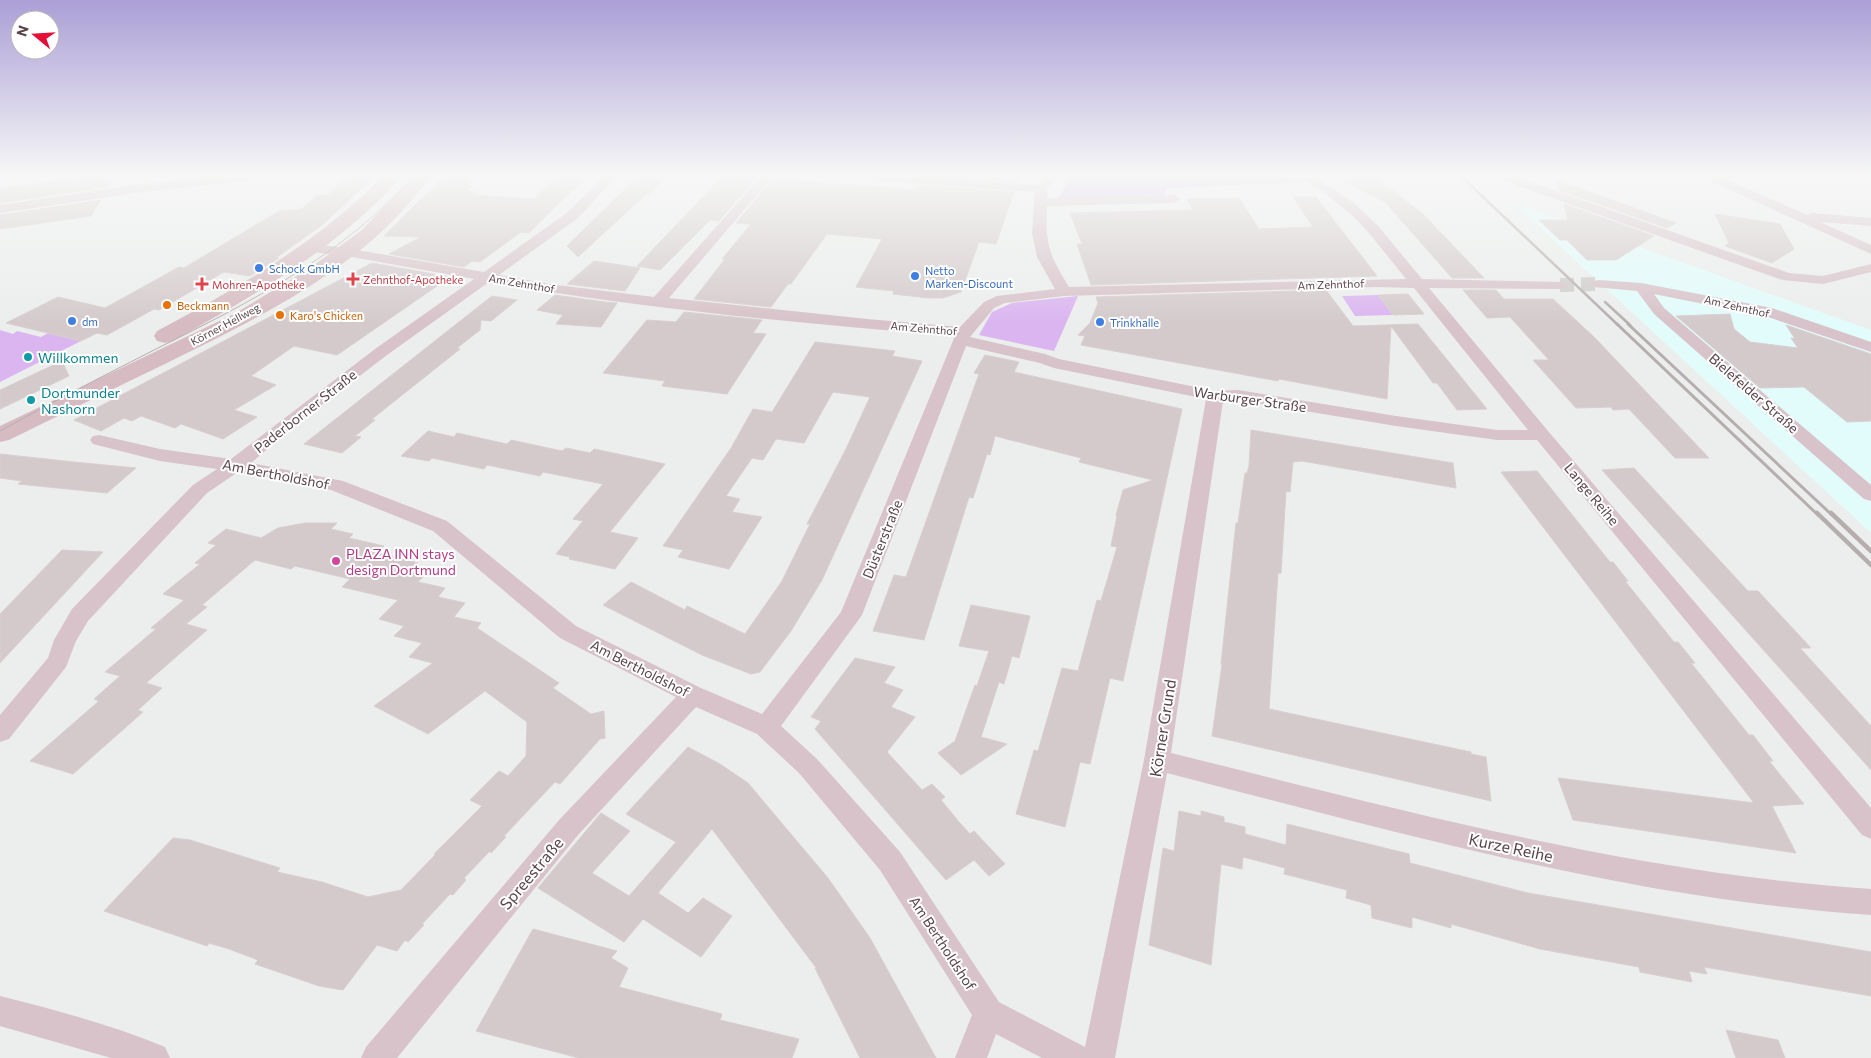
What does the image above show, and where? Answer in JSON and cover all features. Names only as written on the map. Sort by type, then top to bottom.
[{"type":"main road","name":"Körner Hellweg","points":[[0,423],[232,298],[310,248],[341,224]]},
{"type":"main road","name":"Körner Hellweg","points":[[0,435],[241,318],[317,272],[346,252],[377,224]]},
{"type":"street","name":"Paderborner Straße","points":[[0,732],[58,661],[65,640],[80,615],[200,489],[255,451],[287,423],[381,352],[560,224]]},
{"type":"street","points":[[658,302],[725,224]]},
{"type":"street","points":[[1039,224],[1039,233],[1044,257],[1064,292]]},
{"type":"street","name":"Lange Reihe","points":[[1368,224],[1542,435],[1871,827]]},
{"type":"street","points":[[1639,224],[1787,277],[1823,280],[1871,268]]},
{"type":"street","points":[[1815,224],[1871,250]]},
{"type":"street","name":"Am Zehnthof","points":[[310,248],[346,252],[549,288],[963,336],[989,305],[1002,299],[1064,292],[1418,283],[1560,285]]},
{"type":"street","name":"Am Zehnthof","points":[[1599,284],[1642,287],[1681,293],[1772,313],[1871,346]]},
{"type":"street","name":"Bielefelder Straße","points":[[1642,287],[1659,311],[1871,496]]},
{"type":"street","name":"Warburger Straße","points":[[963,336],[1045,359],[1054,364],[1215,396],[1238,395],[1496,435],[1542,435]]},
{"type":"street","name":"Düsterstraße","points":[[766,726],[851,615],[963,336]]},
{"type":"street","name":"Körner Grund","points":[[1099,1058],[1157,760],[1215,396]]},
{"type":"street","name":"Am Bertholdshof","points":[[99,440],[160,455],[233,465],[341,487],[440,526],[568,632],[693,695],[766,726],[808,766],[890,861],[988,1013],[1074,1058]]},
{"type":"street","name":"Spreestraße","points":[[377,1058],[569,827],[693,695]]},
{"type":"street","name":"Kurze Reihe","points":[[1157,760],[1483,842],[1706,884],[1833,900],[1871,902]]},
{"type":"street","points":[[0,1011],[125,1046],[154,1058]]},
{"type":"street","points":[[971,1058],[988,1013]]},
{"type":"shaded area","points":[[1536,224],[1576,224],[1871,330],[1871,533]]},
{"type":"shaded area","points":[[1378,295],[1393,315],[1355,316],[1342,296]]},
{"type":"shaded area","points":[[1078,296],[1054,351],[979,335],[992,312],[1012,303]]},
{"type":"shaded area","points":[[0,330],[13,334],[17,331],[41,337],[48,333],[81,341],[0,382]]},
{"type":"building","points":[[0,224],[32,224],[0,229]]},
{"type":"building","points":[[257,224],[323,224],[276,258],[279,258],[250,276],[224,272],[159,310],[154,309],[107,335],[97,333],[81,341],[6,323],[58,297],[105,308],[179,267],[184,268]]},
{"type":"building","points":[[396,224],[538,224],[529,233],[521,232],[480,262],[472,261],[464,267],[389,254],[421,237],[384,236]]},
{"type":"building","points":[[589,224],[613,224],[578,257],[567,246]]},
{"type":"building","points":[[677,224],[706,224],[660,270],[637,266]]},
{"type":"building","points":[[751,224],[1003,224],[996,244],[979,242],[961,292],[943,298],[893,294],[894,291],[856,287],[882,239],[827,234],[791,284],[788,284],[771,307],[694,299],[725,259],[722,259]]},
{"type":"building","points":[[1074,224],[1256,224],[1259,229],[1313,227],[1311,224],[1337,224],[1377,276],[1091,285],[1077,244],[1082,244]]},
{"type":"building","points":[[1405,224],[1433,224],[1484,278],[1452,278]]},
{"type":"building","points":[[1544,224],[1621,224],[1654,236],[1616,260],[1587,260],[1567,240],[1560,240]]},
{"type":"building","points":[[1657,224],[1674,224],[1667,228]]},
{"type":"building","points":[[1720,224],[1780,224],[1794,249],[1772,263],[1725,246],[1729,243]]},
{"type":"building","points":[[594,261],[640,268],[625,291],[567,284]]},
{"type":"building","points":[[372,263],[450,277],[337,355],[294,346],[251,376],[276,385],[234,410],[257,417],[223,439],[181,424],[175,428],[141,416],[132,421],[124,418],[101,431],[74,420]]},
{"type":"building","points":[[1326,290],[1353,326],[1418,324],[1487,409],[1457,410],[1437,383],[1433,383],[1391,326],[1387,399],[1081,345],[1085,336],[1078,335],[1090,323],[1098,303],[1096,297]]},
{"type":"building","points":[[1463,290],[1496,290],[1504,299],[1553,299],[1595,338],[1709,458],[1675,458],[1629,409],[1613,410],[1611,407],[1576,408],[1533,360],[1549,360],[1510,317],[1487,318]]},
{"type":"building","points":[[1408,294],[1424,314],[1393,315],[1378,295]]},
{"type":"building","points":[[555,295],[617,303],[601,327],[556,324],[563,315],[537,310]]},
{"type":"building","points":[[492,296],[517,300],[491,321],[481,320],[480,330],[457,348],[460,349],[372,419],[375,420],[355,436],[361,437],[342,453],[304,444]]},
{"type":"building","points":[[684,312],[762,320],[753,333],[766,334],[727,394],[662,386],[665,381],[603,373],[647,320],[676,322]]},
{"type":"building","points":[[1730,314],[1734,329],[1750,342],[1798,348],[1791,338],[1795,339],[1786,325],[1871,354],[1871,421],[1847,422],[1804,387],[1760,388],[1676,316]]},
{"type":"building","points":[[815,342],[895,351],[892,356],[922,361],[822,580],[791,631],[760,672],[751,674],[702,655],[603,605],[631,582],[685,610],[687,606],[745,634],[782,581],[810,524],[807,524],[846,449],[870,397],[833,392],[804,443],[776,439],[763,460],[752,458],[726,496],[740,499],[732,512],[762,517],[729,569],[678,557],[683,550],[663,546],[731,448],[753,409],[772,412]]},
{"type":"building","points":[[985,355],[1019,362],[1014,372],[1182,409],[1123,681],[1110,678],[1090,764],[1080,762],[1065,827],[1016,814],[1034,750],[1038,751],[1062,668],[1078,671],[1097,600],[1101,601],[1117,547],[1111,546],[1116,515],[1123,490],[1153,480],[1079,462],[1081,458],[995,436],[990,455],[987,454],[973,498],[969,497],[924,640],[873,631],[894,575],[906,577],[979,374],[974,373]]},
{"type":"building","points":[[62,361],[69,376],[0,409],[0,390]]},
{"type":"building","points":[[1251,430],[1453,463],[1456,488],[1302,461],[1293,462],[1290,492],[1286,491],[1281,573],[1278,573],[1269,709],[1471,752],[1471,754],[1486,757],[1491,801],[1212,736],[1222,665],[1236,523],[1238,523],[1245,473],[1247,473],[1249,466]]},
{"type":"building","points":[[428,431],[454,437],[457,433],[507,444],[511,440],[562,451],[566,448],[590,453],[594,449],[665,464],[610,532],[638,538],[615,569],[569,559],[570,557],[556,554],[583,521],[573,519],[603,484],[543,472],[540,476],[487,465],[484,469],[432,458],[429,461],[401,456]]},
{"type":"building","points":[[0,454],[136,468],[107,493],[18,484],[22,481],[0,478]]},
{"type":"building","points":[[1634,468],[1748,591],[1758,591],[1811,648],[1800,648],[1871,726],[1871,770],[1602,470]]},
{"type":"building","points":[[1537,471],[1610,562],[1613,562],[1628,581],[1625,581],[1674,642],[1678,642],[1695,663],[1691,663],[1749,735],[1753,735],[1773,761],[1769,761],[1804,804],[1772,806],[1796,853],[1573,820],[1558,778],[1754,803],[1501,472]]},
{"type":"building","points":[[305,523],[337,523],[331,529],[353,534],[349,538],[384,546],[377,553],[418,563],[410,571],[425,575],[418,582],[445,588],[438,597],[465,603],[454,617],[481,623],[477,628],[559,683],[553,688],[591,714],[604,711],[605,738],[600,739],[560,784],[555,782],[504,836],[506,837],[491,853],[490,851],[464,878],[466,880],[453,895],[450,894],[408,942],[405,940],[397,951],[377,945],[343,990],[319,986],[255,964],[258,960],[229,949],[209,943],[207,946],[104,911],[173,838],[190,840],[280,868],[277,872],[322,882],[368,897],[401,890],[482,806],[470,800],[499,771],[508,776],[526,756],[527,722],[485,691],[428,734],[374,706],[433,663],[409,657],[422,643],[394,636],[404,626],[379,619],[398,600],[342,587],[350,579],[295,566],[291,569],[255,560],[202,605],[207,607],[186,624],[207,630],[146,683],[162,688],[138,710],[143,712],[73,774],[30,761],[99,701],[94,699],[120,676],[105,672],[156,629],[151,628],[184,600],[163,594],[200,564],[195,563],[216,545],[208,543],[226,529],[261,538],[278,528]]},
{"type":"building","points":[[62,550],[103,552],[0,663],[0,614]]},
{"type":"building","points":[[971,605],[1030,616],[1019,658],[1012,656],[1004,684],[999,682],[981,737],[1007,744],[961,775],[938,753],[955,741],[989,651],[959,646]]},
{"type":"building","points":[[855,658],[895,667],[884,683],[903,690],[891,707],[915,717],[887,752],[922,790],[932,784],[945,797],[941,800],[959,822],[970,834],[974,831],[1005,864],[989,876],[974,860],[946,880],[815,729],[821,721],[811,717]]},
{"type":"building","points":[[688,747],[720,764],[748,783],[828,878],[870,938],[936,1058],[860,1058],[815,968],[817,969],[712,829],[658,893],[688,913],[703,898],[732,916],[701,957],[643,919],[624,942],[538,888],[601,813],[630,831],[592,873],[629,896],[676,842],[626,814]]},
{"type":"building","points":[[1179,811],[1201,816],[1201,811],[1224,817],[1224,822],[1245,827],[1245,834],[1286,845],[1287,824],[1409,854],[1410,863],[1528,893],[1871,952],[1871,996],[1704,967],[1707,974],[1689,971],[1692,982],[1640,972],[1639,967],[1540,949],[1451,924],[1451,928],[1412,917],[1412,928],[1372,918],[1371,905],[1346,898],[1347,890],[1284,874],[1285,868],[1243,857],[1242,869],[1221,864],[1211,965],[1149,945],[1163,848],[1174,851]]},
{"type":"building","points":[[533,929],[617,951],[611,958],[628,968],[619,987],[722,1014],[720,1020],[799,1039],[792,1058],[579,1058],[476,1031]]},
{"type":"building","points":[[1726,1030],[1778,1040],[1785,1058],[1736,1058]]},
{"type":"tunnel","points":[[1560,285],[1599,284]]},
{"type":"tram line","points":[[0,431],[262,294],[327,252],[363,224]]},
{"type":"railway","points":[[1512,224],[1618,325]]},
{"type":"railway","points":[[1605,302],[1630,325]]},
{"type":"railway","points":[[1617,324],[1818,515]]},
{"type":"railway","points":[[1628,324],[1832,515]]},
{"type":"railway","points":[[1817,513],[1871,565]]},
{"type":"railway","points":[[1831,513],[1871,551]]},
{"type":"place","name":"Schock GmbH","points":[[259,268]]},
{"type":"place","name":"Netto Marken-Discount","points":[[915,276]]},
{"type":"place","name":"Zehnthof-Apotheke","points":[[353,279]]},
{"type":"place","name":"Mohren-Apotheke","points":[[202,284]]},
{"type":"place","name":"Beckmann","points":[[167,305]]},
{"type":"place","name":"Karo's Chicken","points":[[280,315]]},
{"type":"place","name":"dm","points":[[72,321]]},
{"type":"place","name":"Trinkhalle","points":[[1100,322]]},
{"type":"place","name":"Willkommen","points":[[28,357]]},
{"type":"place","name":"Dortmunder Nashorn","points":[[31,400]]},
{"type":"place","name":"PLAZA INN stays design Dortmund","points":[[336,561]]}]
